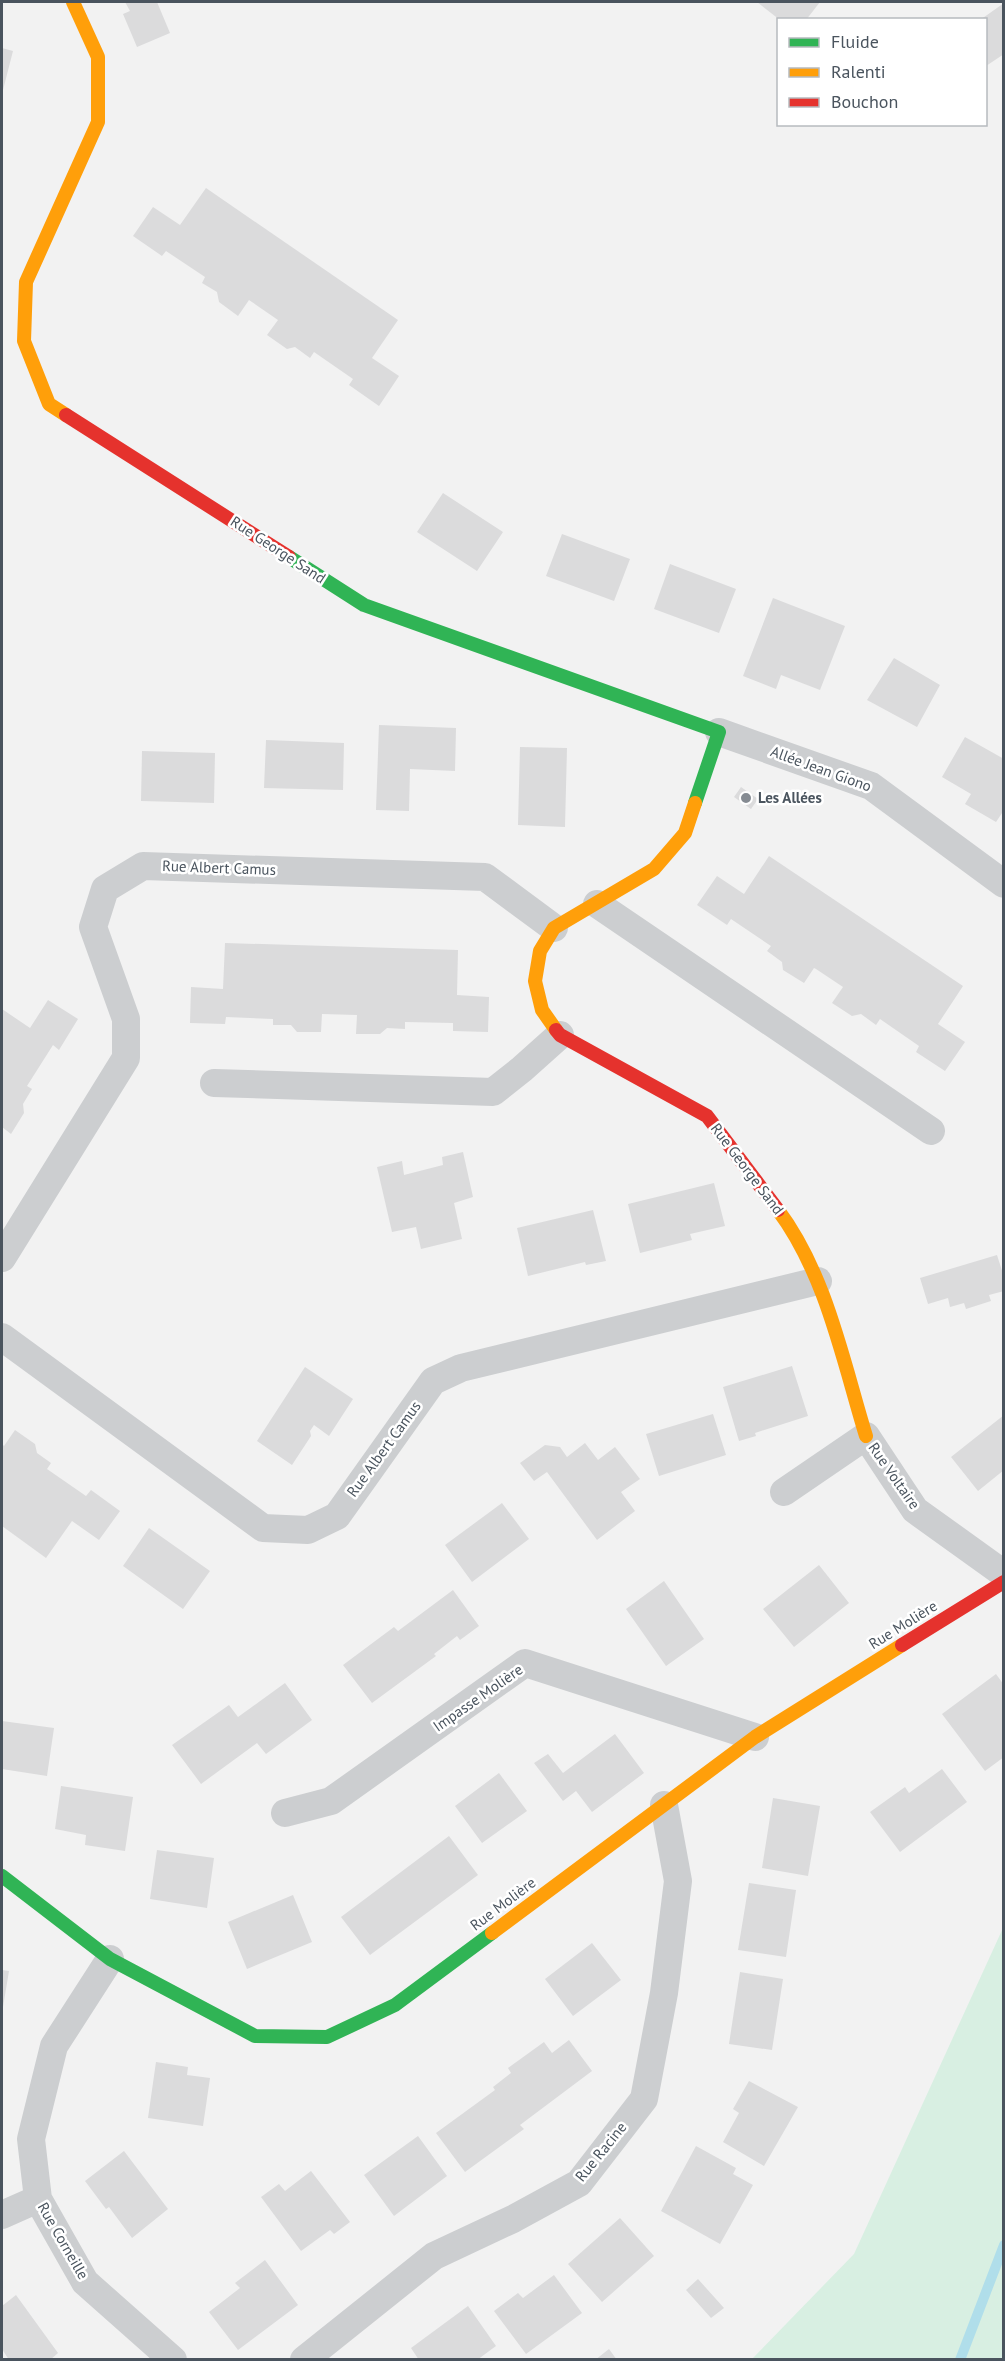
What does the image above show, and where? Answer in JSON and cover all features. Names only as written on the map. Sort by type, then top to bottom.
[{"type":"street","name":"Rue George Sand","points":[[73,2],[98,57],[98,122],[26,282],[24,341],[49,404],[364,605],[718,732]]},
{"type":"street","name":"Allée Jean Giono","points":[[718,732],[871,786],[1004,884]]},
{"type":"street","points":[[554,928],[654,869],[685,833],[718,732]]},
{"type":"street","name":"Rue Albert Camus","points":[[2,1257],[126,1058],[126,1019],[93,927],[105,889],[143,866],[485,877],[554,928]]},
{"type":"street","points":[[597,904],[931,1131]]},
{"type":"street","name":"Rue George Sand","points":[[554,928],[540,951],[535,981],[542,1010],[561,1035],[707,1116],[792,1229],[818,1281],[866,1436]]},
{"type":"street","points":[[214,1083],[493,1092],[561,1035]]},
{"type":"street","name":"Rue Albert Camus","points":[[2,1337],[263,1528],[308,1530],[337,1516],[432,1382],[461,1368],[818,1281]]},
{"type":"street","name":"Rue Voltaire","points":[[784,1492],[866,1436],[915,1510],[1004,1574]]},
{"type":"street","name":"Rue Molière","points":[[2,1876],[110,1959],[255,2036],[327,2037],[394,2005],[755,1737],[1004,1582]]},
{"type":"street","name":"Impasse Molière","points":[[285,1813],[331,1802],[525,1663],[755,1737]]},
{"type":"street","name":"Rue Racine","points":[[304,2360],[434,2256],[513,2219],[579,2183],[644,2099],[664,1993],[678,1881],[664,1805]]},
{"type":"street","name":"Rue Corneille","points":[[110,1959],[54,2046],[31,2139],[38,2199],[85,2282],[173,2360]]},
{"type":"street","points":[[2,2215],[38,2199]]},
{"type":"green space","points":[[1003,1928],[1003,2359],[752,2359],[854,2254]]},
{"type":"building","points":[[125,2],[157,2],[170,33],[137,47],[123,14],[130,11]]},
{"type":"building","points":[[757,2],[820,2],[808,18],[777,18]]},
{"type":"building","points":[[1004,3],[1004,54],[987,65],[987,18],[983,18]]},
{"type":"building","points":[[2,48],[13,51],[2,94]]},
{"type":"building","points":[[206,188],[398,320],[372,358],[399,376],[379,406],[349,385],[353,379],[314,352],[310,358],[295,347],[287,349],[267,335],[278,320],[249,300],[238,316],[219,302],[217,292],[202,283],[205,277],[166,251],[162,256],[133,236],[153,207],[180,225]]},
{"type":"building","points":[[443,493],[503,532],[477,571],[417,532]]},
{"type":"building","points":[[562,534],[630,559],[614,601],[546,576]]},
{"type":"building","points":[[670,564],[736,589],[719,633],[654,609]]},
{"type":"building","points":[[773,598],[845,626],[820,690],[781,675],[776,689],[743,676]]},
{"type":"building","points":[[894,658],[940,685],[917,727],[867,700]]},
{"type":"building","points":[[379,725],[456,728],[455,771],[410,769],[409,811],[376,810]]},
{"type":"building","points":[[965,737],[1004,759],[1004,810],[996,822],[965,804],[971,794],[942,777]]},
{"type":"building","points":[[266,740],[344,743],[343,790],[264,788]]},
{"type":"building","points":[[520,747],[567,748],[565,827],[518,825]]},
{"type":"building","points":[[142,751],[215,753],[214,803],[141,801]]},
{"type":"building","name":"Les Allées","points":[[741,787],[758,799],[751,809],[734,797]]},
{"type":"building","points":[[769,856],[963,986],[938,1024],[965,1042],[945,1071],[916,1052],[919,1046],[880,1019],[876,1025],[861,1014],[852,1016],[832,1003],[843,987],[814,968],[804,983],[783,970],[782,962],[767,951],[771,946],[731,919],[727,925],[697,905],[717,876],[744,894]]},
{"type":"building","points":[[225,943],[458,950],[457,995],[489,997],[488,1032],[453,1031],[453,1023],[405,1022],[405,1029],[387,1028],[380,1034],[356,1034],[357,1015],[322,1014],[321,1032],[297,1032],[291,1025],[273,1025],[273,1019],[226,1017],[225,1024],[190,1023],[191,987],[223,989]]},
{"type":"building","points":[[48,1000],[78,1019],[59,1050],[53,1045],[27,1086],[32,1089],[23,1104],[24,1113],[11,1134],[2,1127],[2,1009],[30,1028]]},
{"type":"building","points":[[463,1152],[473,1197],[454,1203],[462,1239],[421,1249],[416,1227],[392,1232],[377,1167],[402,1161],[404,1175],[443,1165],[442,1157]]},
{"type":"building","points":[[714,1183],[725,1226],[690,1234],[692,1240],[640,1253],[628,1204]]},
{"type":"building","points":[[593,1210],[606,1261],[586,1265],[585,1262],[528,1276],[517,1228]]},
{"type":"building","points":[[997,1255],[1004,1277],[1004,1291],[989,1295],[991,1301],[966,1309],[964,1303],[950,1307],[948,1298],[928,1304],[920,1278]]},
{"type":"building","points":[[792,1366],[808,1416],[755,1433],[756,1436],[739,1441],[723,1387]]},
{"type":"building","points":[[305,1367],[353,1399],[329,1436],[314,1425],[310,1431],[311,1436],[292,1465],[257,1441]]},
{"type":"building","points":[[713,1414],[726,1455],[659,1476],[646,1434]]},
{"type":"building","points":[[1004,1415],[1004,1470],[978,1491],[951,1457]]},
{"type":"building","points":[[15,1430],[35,1444],[37,1453],[51,1463],[47,1469],[86,1496],[91,1490],[120,1511],[99,1540],[72,1521],[46,1558],[2,1526],[2,1444],[4,1446]]},
{"type":"building","points":[[585,1443],[598,1460],[615,1447],[640,1479],[621,1492],[635,1511],[597,1540],[547,1472],[534,1481],[520,1463],[545,1445],[560,1447],[567,1457]]},
{"type":"building","points":[[502,1503],[529,1539],[472,1582],[445,1545]]},
{"type":"building","points":[[149,1528],[210,1571],[183,1609],[123,1566]]},
{"type":"building","points":[[819,1565],[849,1603],[794,1647],[763,1609]]},
{"type":"building","points":[[664,1581],[704,1639],[666,1666],[626,1609]]},
{"type":"building","points":[[453,1590],[479,1626],[460,1640],[457,1636],[434,1654],[436,1656],[372,1703],[343,1665],[394,1627],[398,1631]]},
{"type":"building","points":[[996,1674],[1004,1685],[1004,1757],[985,1771],[942,1714]]},
{"type":"building","points":[[285,1683],[312,1720],[266,1754],[257,1743],[201,1784],[172,1745],[229,1705],[238,1717]]},
{"type":"building","points":[[2,1721],[54,1728],[47,1776],[2,1769]]},
{"type":"building","points":[[615,1734],[644,1773],[592,1812],[576,1791],[563,1801],[534,1763],[548,1754],[563,1773]]},
{"type":"building","points":[[942,1769],[967,1802],[900,1852],[870,1812],[905,1787],[909,1793]]},
{"type":"building","points":[[499,1773],[527,1811],[482,1843],[455,1806]]},
{"type":"building","points":[[61,1786],[133,1797],[125,1851],[85,1845],[86,1835],[55,1829]]},
{"type":"building","points":[[773,1798],[820,1806],[808,1876],[762,1868]]},
{"type":"building","points":[[449,1836],[478,1875],[370,1955],[341,1917]]},
{"type":"building","points":[[157,1850],[214,1858],[207,1908],[150,1899]]},
{"type":"building","points":[[749,1883],[796,1890],[786,1957],[738,1950]]},
{"type":"building","points":[[293,1895],[312,1942],[247,1969],[228,1922]]},
{"type":"building","points":[[592,1943],[621,1980],[573,2016],[545,1979]]},
{"type":"building","points":[[2,1970],[9,1971],[3,2007],[2,2007]]},
{"type":"building","points":[[740,1972],[783,1979],[772,2050],[729,2044]]},
{"type":"building","points":[[569,2040],[592,2071],[520,2125],[524,2129],[465,2172],[436,2133],[495,2090],[493,2087],[511,2073],[508,2068],[544,2042],[552,2053]]},
{"type":"building","points":[[156,2062],[188,2067],[187,2075],[210,2078],[203,2126],[148,2118]]},
{"type":"building","points":[[749,2081],[798,2107],[764,2166],[723,2142],[739,2113],[733,2109]]},
{"type":"building","points":[[418,2136],[447,2176],[394,2216],[364,2175]]},
{"type":"building","points":[[696,2146],[736,2168],[733,2174],[753,2185],[720,2244],[661,2211]]},
{"type":"building","points":[[124,2151],[168,2209],[132,2238],[109,2207],[106,2209],[85,2181]]},
{"type":"building","points":[[311,2171],[350,2222],[334,2234],[330,2230],[301,2251],[261,2197],[279,2184],[285,2191]]},
{"type":"building","points":[[620,2218],[654,2256],[602,2302],[568,2264]]},
{"type":"building","points":[[265,2260],[298,2305],[238,2350],[209,2312],[240,2288],[235,2283]]},
{"type":"building","points":[[554,2275],[582,2313],[526,2354],[494,2311],[518,2293],[523,2298]]},
{"type":"building","points":[[698,2279],[724,2308],[711,2318],[686,2290]]},
{"type":"building","points":[[16,2295],[58,2353],[50,2360],[9,2360],[2,2349],[2,2306]]},
{"type":"building","points":[[468,2306],[496,2346],[477,2360],[419,2360],[411,2348]]},
{"type":"building","points":[[609,2349],[617,2360],[595,2360]]},
{"type":"waterway","points":[[960,2360],[1004,2245]]},
{"type":"traffic: fast","points":[[289,557],[364,605],[719,732],[695,803]]},
{"type":"traffic: fast","points":[[2,1876],[110,1959],[255,2036],[327,2037],[395,2005],[492,1933]]},
{"type":"traffic: slow","points":[[66,415],[49,404],[24,341],[26,282],[98,122],[98,57],[73,2]]},
{"type":"traffic: slow","points":[[556,1030],[542,1010],[535,981],[540,951],[554,928],[654,869],[685,833],[695,803]]},
{"type":"traffic: slow","points":[[778,1210],[795,1235],[821,1290],[841,1348],[866,1436]]},
{"type":"traffic: slow","points":[[492,1933],[755,1737],[902,1645]]},
{"type":"traffic: jam","points":[[66,415],[289,557]]},
{"type":"traffic: jam","points":[[556,1030],[560,1035],[707,1116],[778,1210]]},
{"type":"traffic: jam","points":[[902,1645],[1004,1582]]},
{"type":"place","name":"Les Allées","points":[[746,798]]}]
